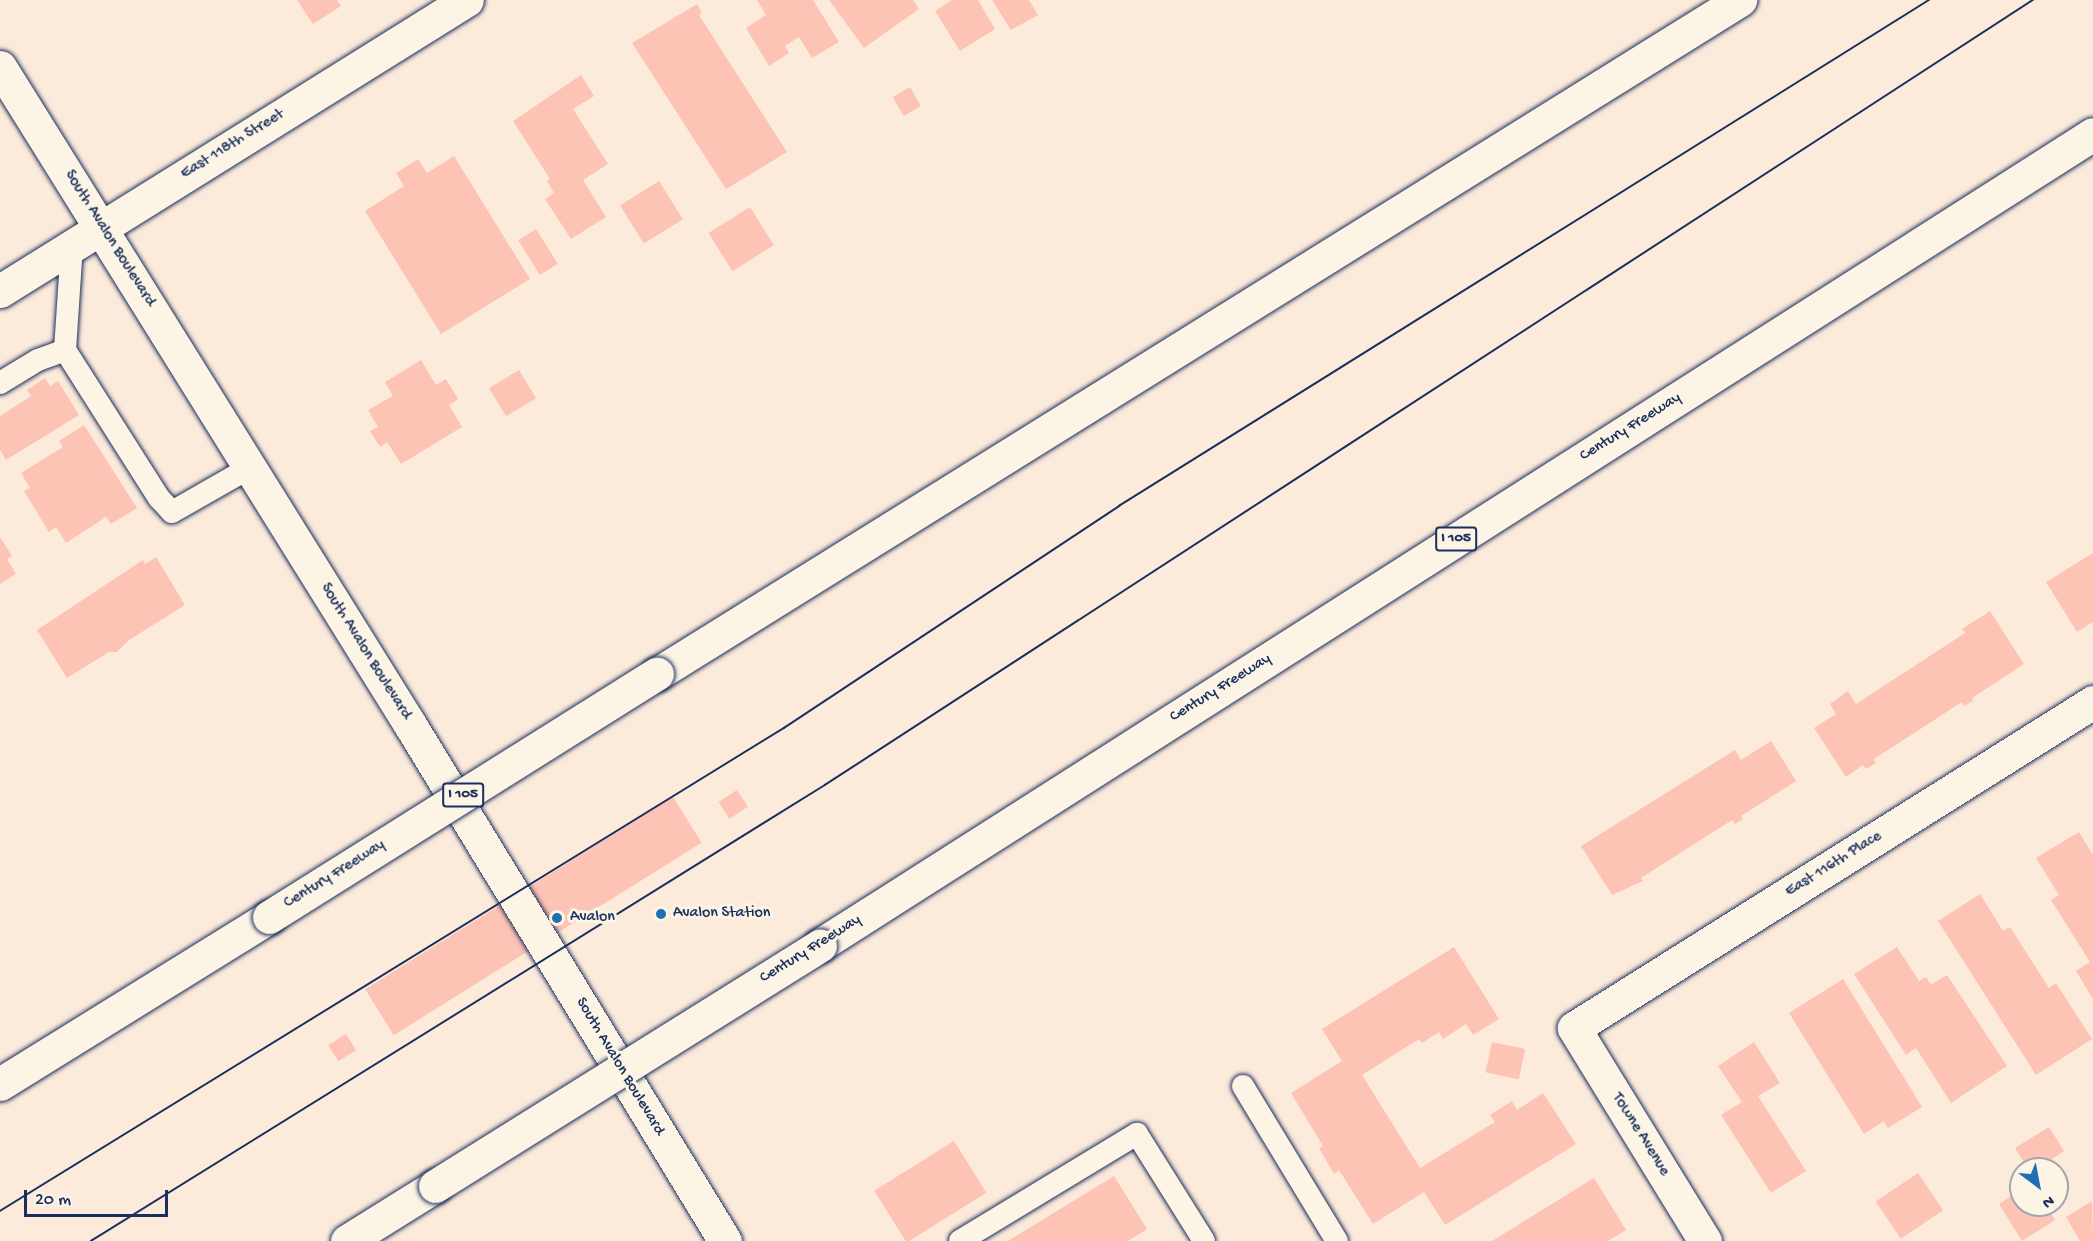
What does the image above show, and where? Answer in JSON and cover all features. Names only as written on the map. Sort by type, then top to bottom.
[{"type":"main road","name":"East 118th Street","points":[[0,291],[467,0]]},
{"type":"main road","name":"Century Freeway","points":[[0,1084],[1740,0]]},
{"type":"main road","name":"South Avalon Boulevard","points":[[0,67],[251,467],[725,1241]]},
{"type":"main road","name":"Century Freeway","points":[[347,1241],[820,945],[2093,134]]},
{"type":"main road","name":"East 116th Place","points":[[1574,1028],[2093,702]]},
{"type":"main road","name":"Towne Avenue","points":[[1574,1028],[1705,1241]]},
{"type":"lane","points":[[72,245],[65,350],[159,498],[172,512],[251,467]]},
{"type":"lane","points":[[0,382],[38,360],[65,350]]},
{"type":"lane","points":[[1243,1086],[1337,1241]]},
{"type":"lane","points":[[960,1241],[1137,1134],[1204,1241]]},
{"type":"building","points":[[297,0],[337,0],[341,6],[313,24]]},
{"type":"building","points":[[757,0],[813,0],[839,42],[812,58],[799,37],[785,46],[789,53],[769,66],[746,28],[766,15]]},
{"type":"building","points":[[829,0],[913,0],[919,9],[864,48]]},
{"type":"building","points":[[952,0],[978,0],[995,29],[960,51],[935,11]]},
{"type":"building","points":[[992,0],[1029,0],[1038,15],[1011,30]]},
{"type":"building","points":[[697,4],[702,13],[699,15],[787,152],[726,189],[632,43]]},
{"type":"building","points":[[581,75],[594,96],[573,109],[608,164],[583,180],[606,217],[571,239],[545,199],[554,193],[547,181],[550,179],[513,121]]},
{"type":"building","points":[[910,87],[921,106],[904,116],[893,97]]},
{"type":"building","points":[[454,156],[530,279],[441,334],[365,211],[404,186],[396,173],[418,159],[427,173]]},
{"type":"building","points":[[659,181],[683,219],[644,244],[620,205]]},
{"type":"building","points":[[750,207],[774,245],[732,271],[708,233]]},
{"type":"building","points":[[536,229],[558,264],[540,275],[518,240]]},
{"type":"building","points":[[421,360],[436,385],[446,379],[458,399],[449,405],[462,427],[401,464],[387,442],[380,447],[370,431],[378,427],[368,410],[393,396],[385,382]]},
{"type":"building","points":[[519,370],[536,398],[506,416],[489,388]]},
{"type":"building","points":[[45,378],[50,386],[58,381],[79,415],[6,460],[0,450],[0,416],[31,396],[27,390]]},
{"type":"building","points":[[84,425],[137,508],[111,524],[106,517],[66,543],[56,527],[49,532],[24,491],[30,488],[21,473],[63,447],[59,441]]},
{"type":"building","points":[[0,537],[12,556],[7,559],[16,574],[0,584]]},
{"type":"building","points":[[2093,553],[2093,622],[2077,632],[2046,582]]},
{"type":"building","points":[[156,557],[185,605],[129,640],[117,652],[109,652],[67,678],[37,630],[143,560],[145,564]]},
{"type":"building","points":[[1990,611],[2024,664],[1972,698],[1973,701],[1964,706],[1962,702],[1874,759],[1876,763],[1866,769],[1863,765],[1846,777],[1814,728],[1836,714],[1830,704],[1848,691],[1856,704],[1965,633],[1962,629]]},
{"type":"building","points":[[1771,741],[1796,781],[1741,816],[1743,819],[1735,824],[1732,820],[1641,878],[1643,881],[1612,895],[1581,846],[1735,750],[1741,760]]},
{"type":"building","points":[[737,790],[748,807],[729,819],[719,802]]},
{"type":"building","points":[[673,797],[702,843],[394,1035],[365,989]]},
{"type":"building","points":[[2079,832],[2093,855],[2093,999],[2076,971],[2090,962],[2051,900],[2059,895],[2036,858]]},
{"type":"building","points":[[1980,894],[2003,931],[2010,927],[2049,988],[2056,983],[2092,1039],[2036,1075],[1938,921]]},
{"type":"building","points":[[1454,947],[1499,1019],[1473,1035],[1466,1024],[1443,1039],[1439,1032],[1422,1043],[1419,1039],[1362,1075],[1420,1168],[1495,1122],[1490,1115],[1512,1101],[1517,1110],[1543,1093],[1576,1144],[1445,1225],[1424,1192],[1373,1224],[1339,1170],[1334,1174],[1319,1148],[1323,1146],[1291,1093],[1342,1061],[1322,1029]]},
{"type":"building","points":[[1897,947],[1919,981],[1926,977],[1931,985],[1947,975],[2007,1066],[1951,1103],[1916,1048],[1906,1055],[1854,974]]},
{"type":"building","points":[[1843,979],[1922,1107],[1888,1128],[1884,1121],[1864,1134],[1789,1013]]},
{"type":"building","points":[[346,1034],[356,1050],[338,1061],[328,1045]]},
{"type":"building","points":[[1492,1042],[1525,1049],[1519,1079],[1486,1072]]},
{"type":"building","points":[[1754,1042],[1780,1083],[1758,1096],[1806,1171],[1771,1193],[1721,1115],[1742,1102],[1718,1066]]},
{"type":"building","points":[[2049,1127],[2064,1151],[2055,1157],[2021,1157],[2015,1148]]},
{"type":"building","points":[[954,1141],[986,1193],[906,1241],[874,1191]]},
{"type":"building","points":[[1918,1173],[1943,1210],[1901,1239],[1876,1202]]},
{"type":"building","points":[[1114,1176],[1147,1229],[1128,1241],[1008,1241]]},
{"type":"building","points":[[1594,1178],[1626,1230],[1608,1241],[1492,1241]]},
{"type":"building","points":[[2009,1198],[2009,1217],[2053,1217],[2055,1220],[2022,1241],[1999,1204]]},
{"type":"building","points":[[2092,1201],[2093,1241],[2080,1241],[2066,1217]]},
{"type":"tram line","points":[[0,1211],[784,728],[1119,506],[1929,0]]},
{"type":"tram line","points":[[91,1241],[825,785],[2033,0]]},
{"type":"place","name":"Avalon Station","points":[[661,914]]},
{"type":"place","name":"Avalon","points":[[557,918]]}]
